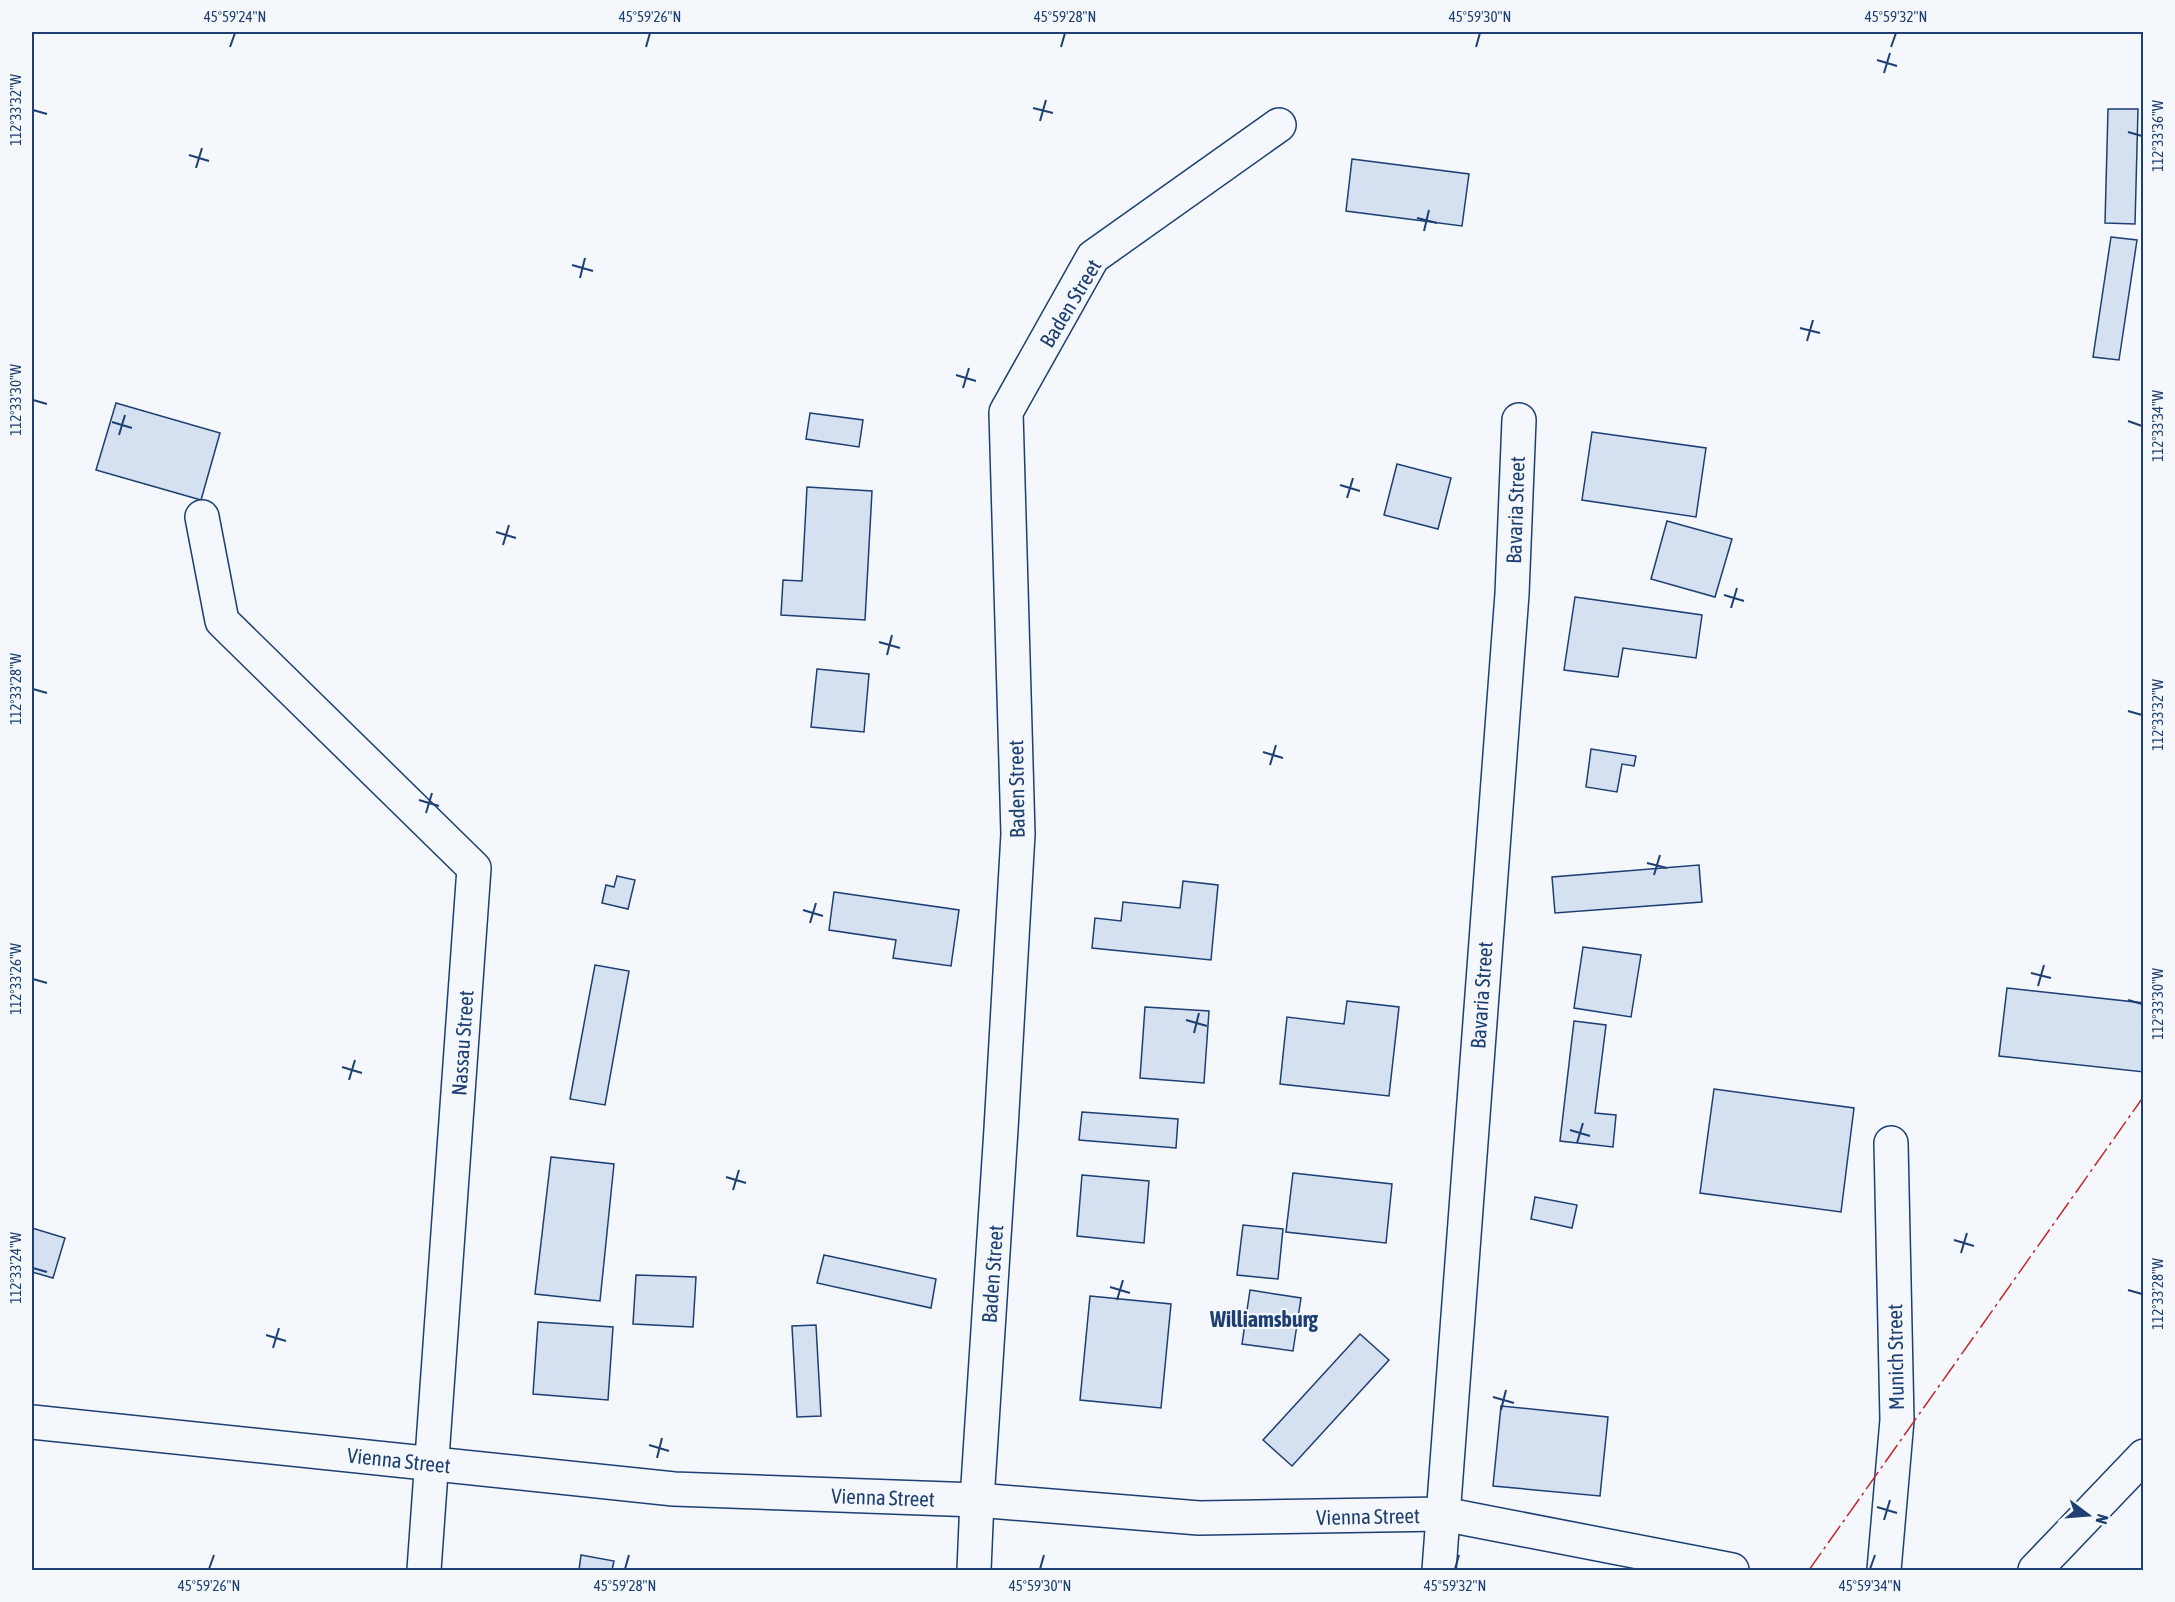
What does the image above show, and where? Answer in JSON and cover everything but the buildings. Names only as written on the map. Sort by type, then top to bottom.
[{"type":"street","name":"Baden Street","points":[[974,1570],[1018,834],[1006,412],[1093,257],[1279,125]]},
{"type":"street","name":"Bavaria Street","points":[[1439,1570],[1512,594],[1519,420]]},
{"type":"street","name":"Nassau Street","points":[[202,517],[222,621],[474,868],[424,1570]]},
{"type":"street","name":"Munich Street","points":[[1884,1570],[1897,1420],[1891,1143]]},
{"type":"street","name":"Vienna Street","points":[[32,1422],[674,1489],[977,1500],[1199,1518],[1443,1514],[1732,1570]]},
{"type":"street","points":[[2034,1570],[2144,1456]]},
{"type":"power","points":[[1809,1570],[2144,1096]]},
{"type":"district","name":"Williamsburg","points":[[1264,1319]]}]
